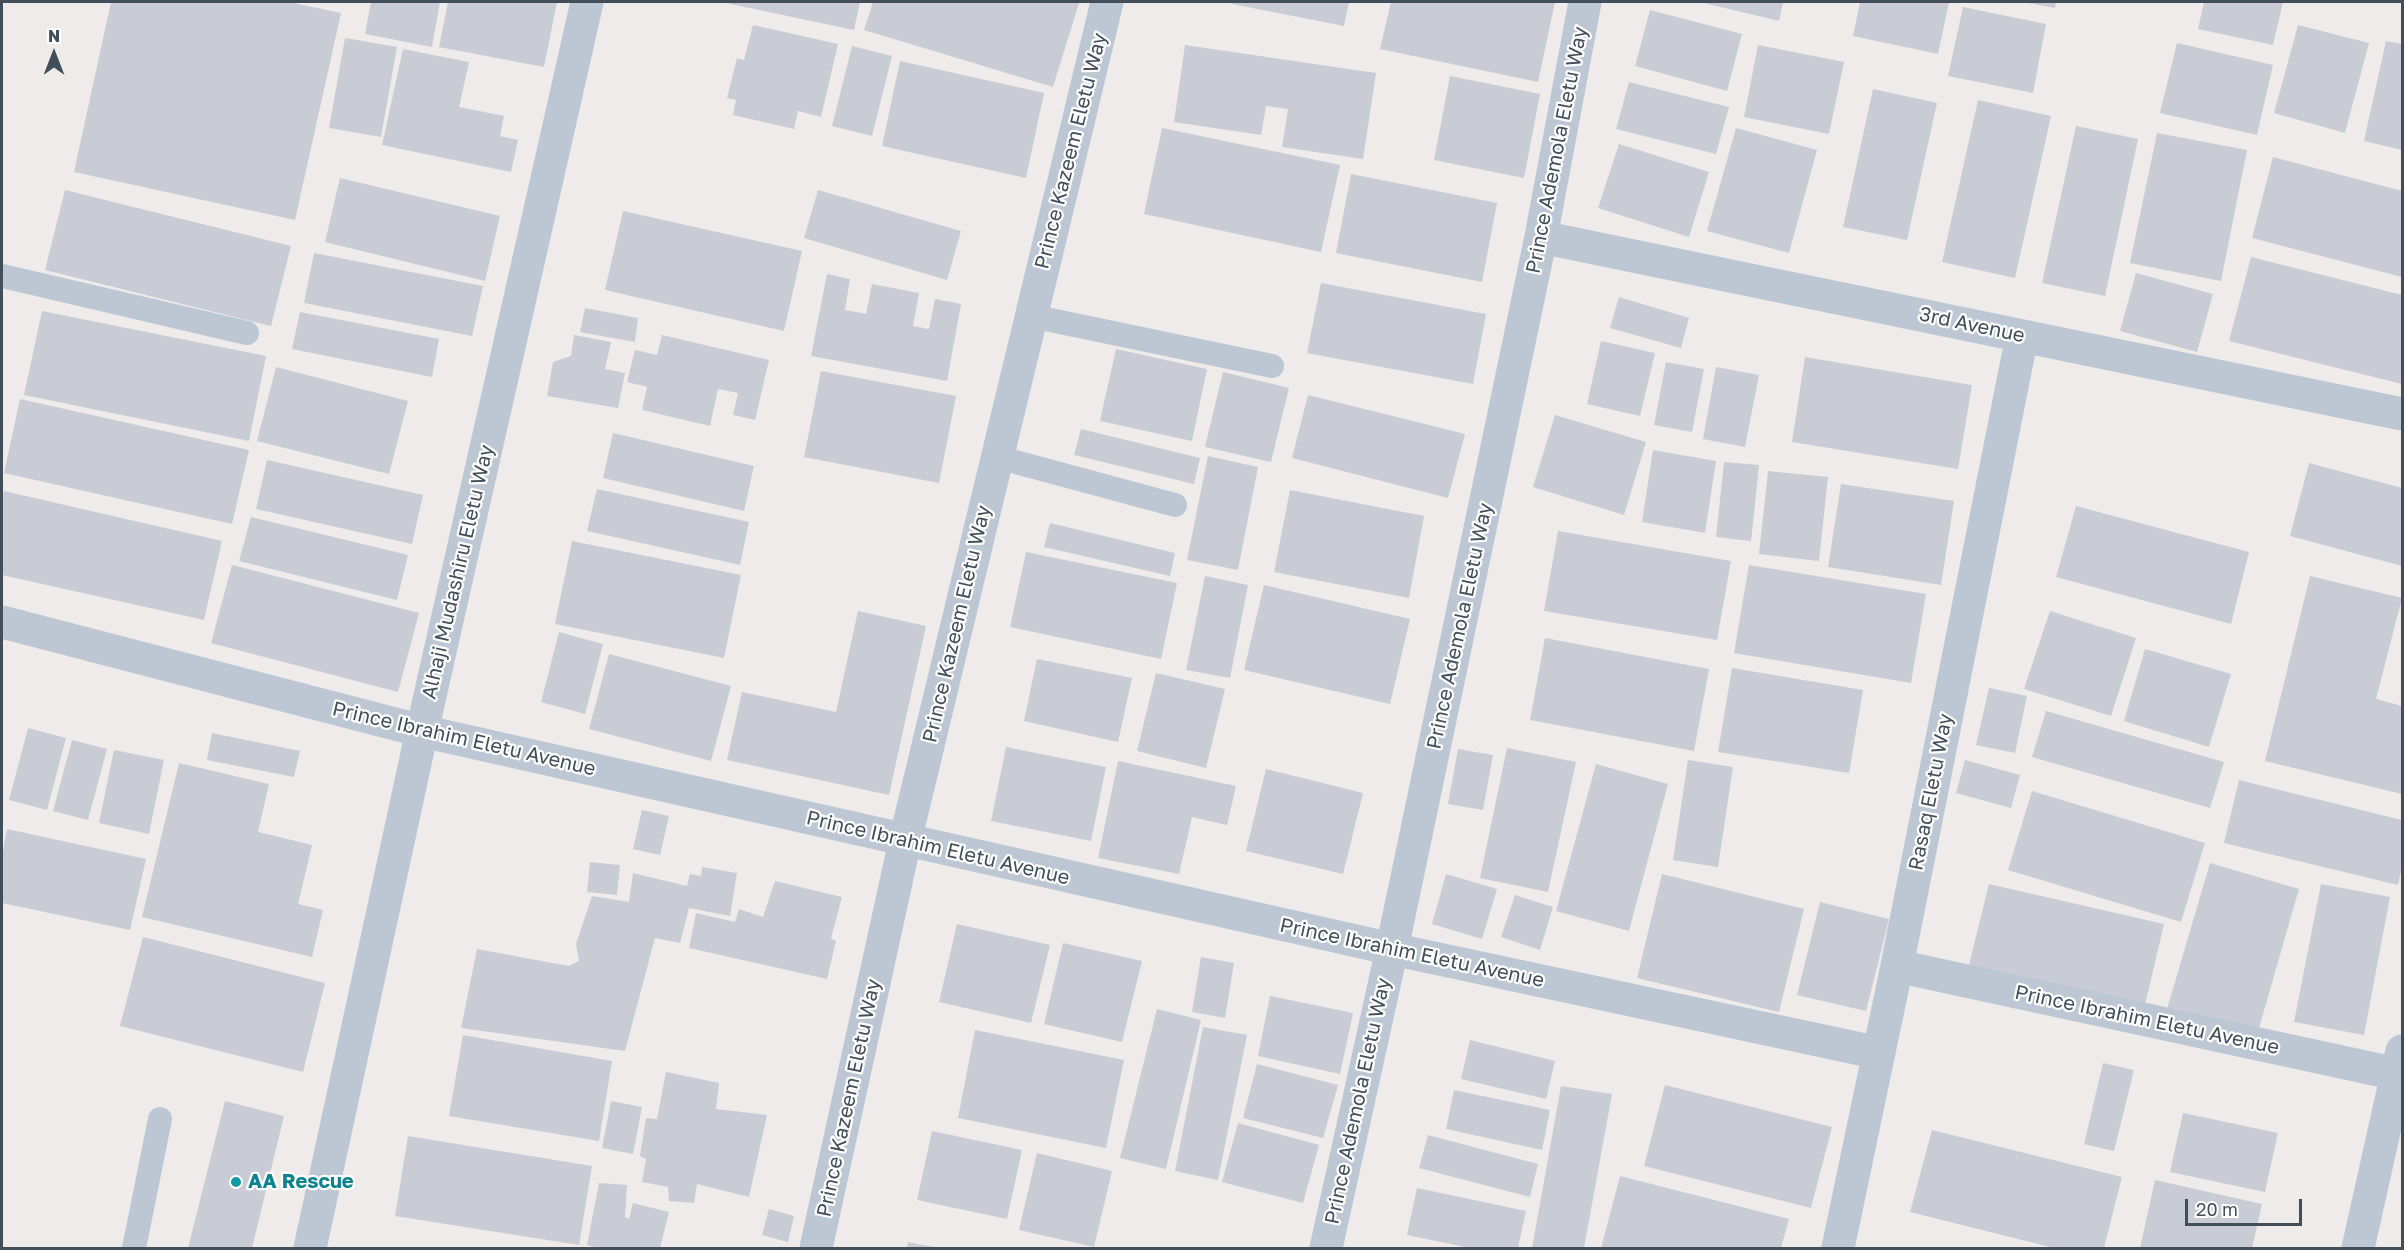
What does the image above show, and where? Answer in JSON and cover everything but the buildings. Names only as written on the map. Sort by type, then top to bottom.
[{"type":"street","name":"Alhaji Mudashiru Eletu Way","points":[[310,1248],[422,730],[587,2]]},
{"type":"street","name":"Prince Kazeem Eletu Way","points":[[816,1248],[905,841],[1107,2]]},
{"type":"street","name":"Prince Ademola Eletu Way","points":[[1326,1248],[1392,949],[1541,237],[1585,2]]},
{"type":"street","name":"3rd Avenue","points":[[1541,237],[2403,414]]},
{"type":"street","name":"Rasaq Eletu Way","points":[[1838,1248],[1897,966],[2022,336]]},
{"type":"street","name":"Prince Ibrahim Eletu Avenue","points":[[2,622],[422,730],[905,841],[1392,949],[1879,1053]]},
{"type":"street","name":"Prince Ibrahim Eletu Avenue","points":[[1897,966],[2400,1063]]},
{"type":"street","points":[[2358,1248],[2400,1063]]},
{"type":"lane","points":[[2,276],[247,333]]},
{"type":"lane","points":[[1031,316],[1272,366]]},
{"type":"lane","points":[[997,457],[1175,505]]},
{"type":"lane","points":[[134,1248],[160,1119]]},
{"type":"place","name":"AA Rescue","points":[[236,1182]]}]
